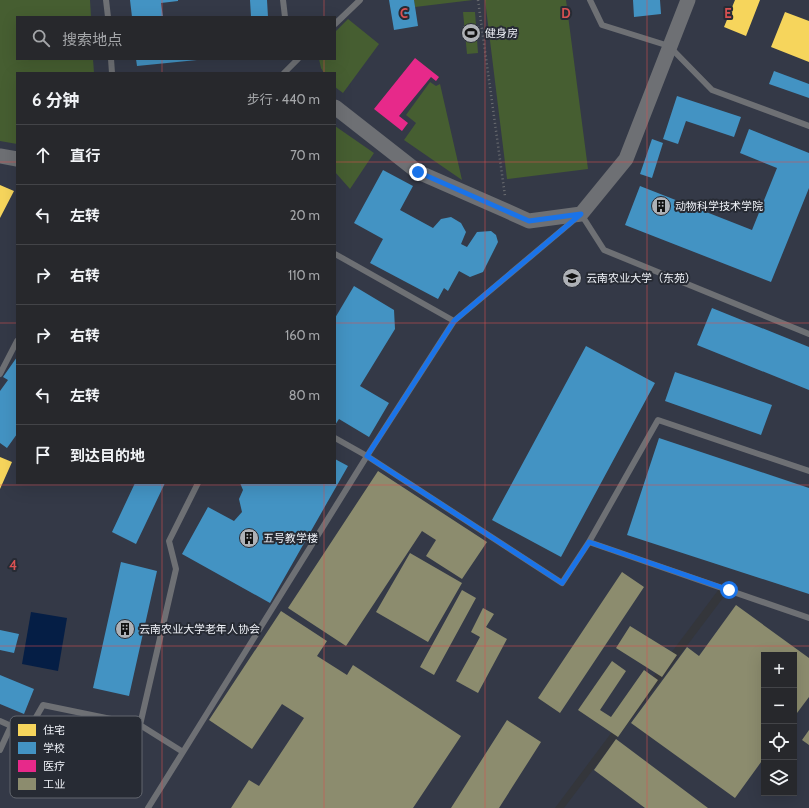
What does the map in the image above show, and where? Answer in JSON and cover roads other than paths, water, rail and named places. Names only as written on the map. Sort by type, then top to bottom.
[{"type":"street","points":[[336,107],[418,172],[529,221],[581,214],[626,159],[688,0]]},
{"type":"street","points":[[0,156],[16,159]]},
{"type":"lane","points":[[106,0],[108,16]]},
{"type":"lane","points":[[283,0],[285,16]]},
{"type":"lane","points":[[336,23],[360,0]]},
{"type":"lane","points":[[590,0],[602,25],[670,46],[712,90],[809,126]]},
{"type":"lane","points":[[111,60],[112,72]]},
{"type":"lane","points":[[290,60],[291,66]]},
{"type":"lane","points":[[285,72],[297,60]]},
{"type":"lane","points":[[148,808],[367,456],[454,321],[581,214],[604,250],[809,334]]},
{"type":"lane","points":[[336,255],[454,321]]},
{"type":"lane","points":[[0,374],[16,343]]},
{"type":"lane","points":[[336,439],[367,456],[562,583],[589,542],[658,420],[809,471]]},
{"type":"lane","points":[[142,716],[176,569],[169,541],[198,484]]},
{"type":"lane","points":[[589,542],[809,618]]},
{"type":"lane","points":[[36,716],[43,705],[96,716]]},
{"type":"lane","points":[[0,721],[10,726]]},
{"type":"lane","points":[[142,726],[183,752]]},
{"type":"lane","points":[[0,750],[10,728]]},
{"type":"water","points":[[31,612],[67,618],[58,671],[22,664]]},
{"type":"place","name":"健身房","points":[[471,33]]},
{"type":"place","name":"动物科学技术学院","points":[[661,206]]},
{"type":"place","name":"云南农业大学（东苑）","points":[[572,278]]},
{"type":"place","name":"五号教学楼","points":[[249,538]]},
{"type":"place","name":"云南农业大学老年人协会","points":[[125,629]]}]
